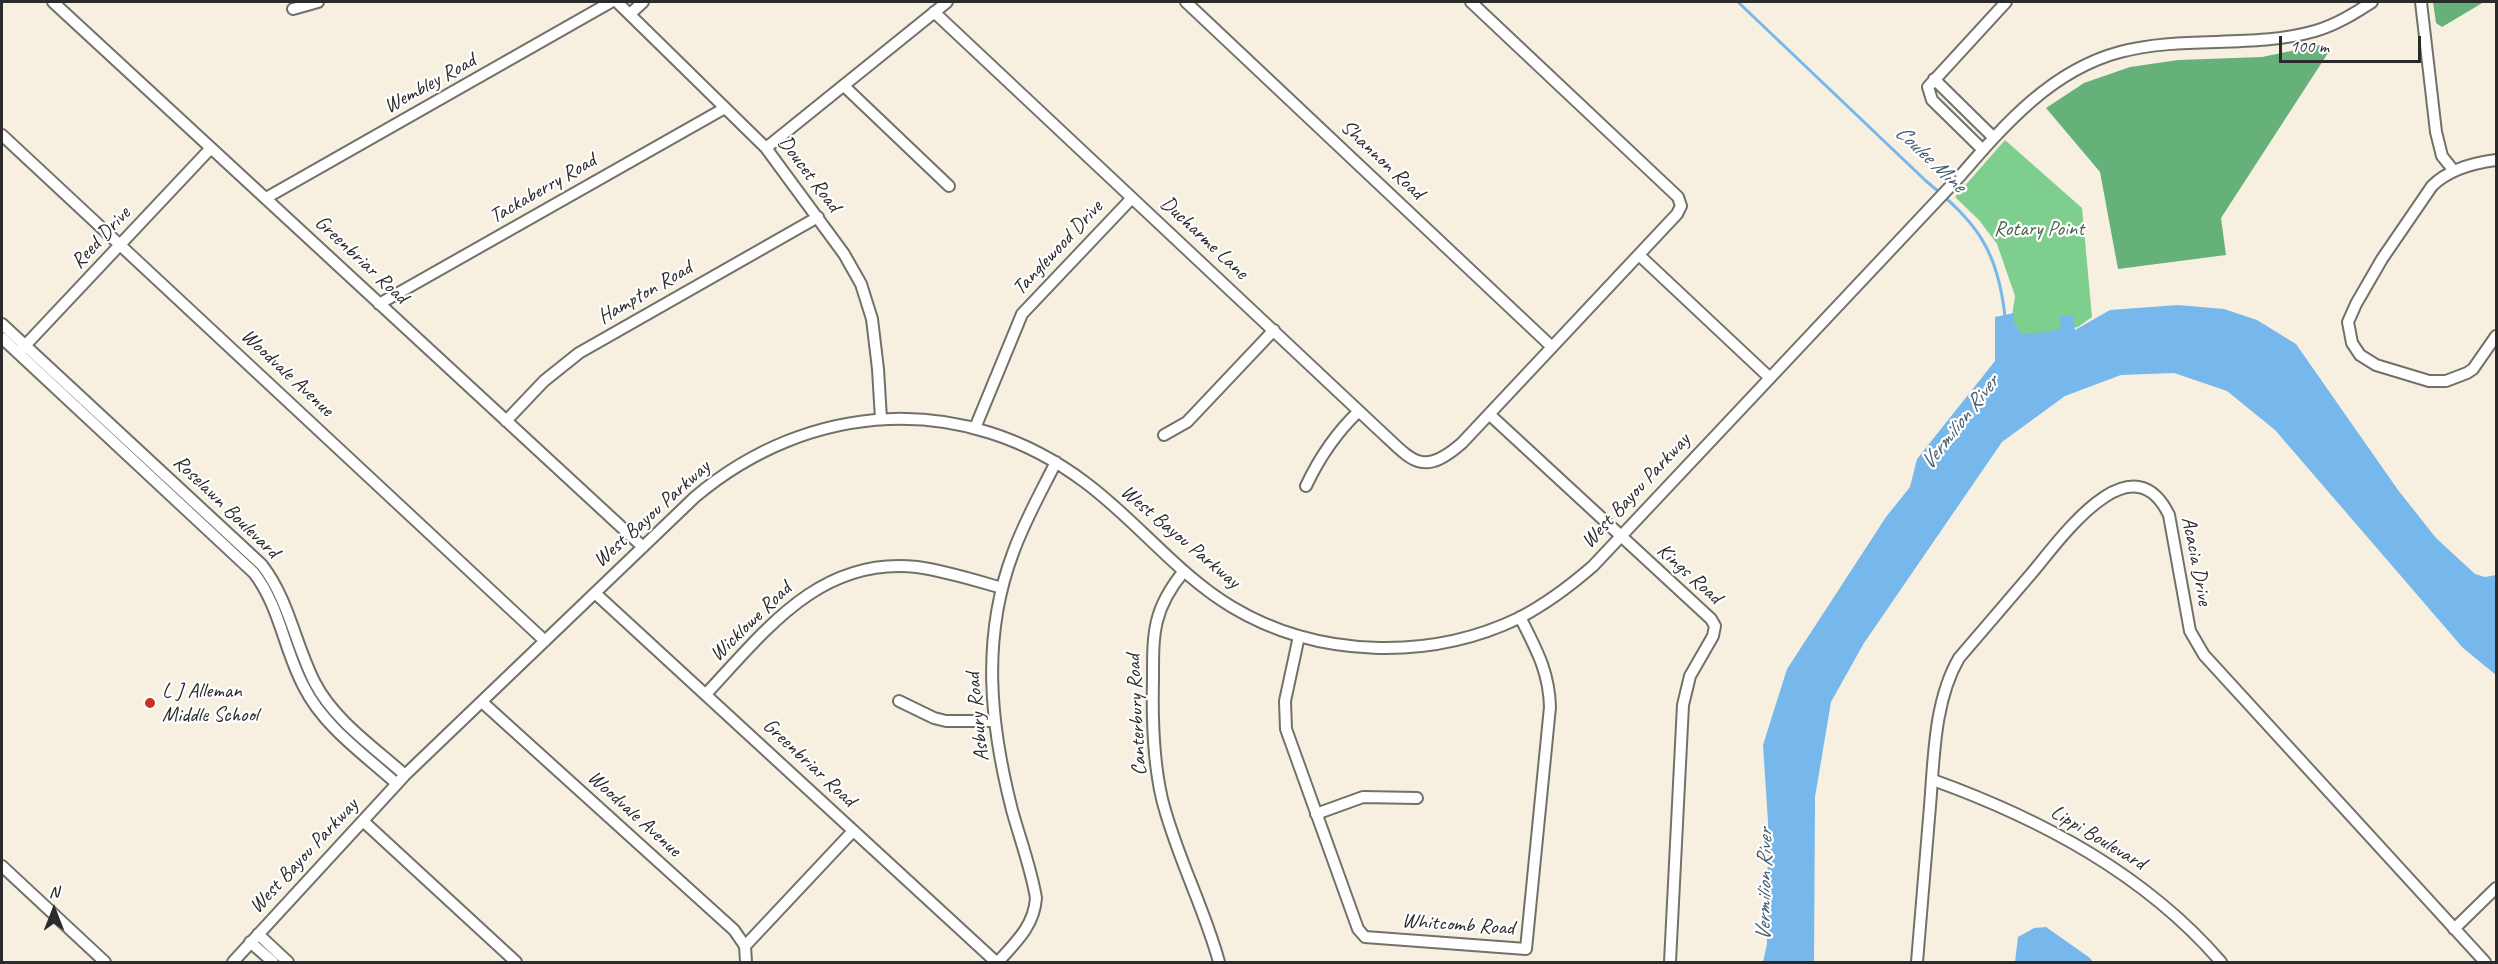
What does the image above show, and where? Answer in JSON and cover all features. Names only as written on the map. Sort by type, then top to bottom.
[{"type":"street","name":"Greenbriar Road","points":[[53,2],[643,547]]},
{"type":"street","points":[[293,9],[318,2]]},
{"type":"street","name":"Wembley Road","points":[[266,198],[611,2]]},
{"type":"street","name":"Doucet Road","points":[[616,2],[766,148],[844,254],[867,300],[875,333],[881,419]]},
{"type":"street","points":[[630,14],[643,2]]},
{"type":"street","points":[[766,148],[947,2]]},
{"type":"street","name":"Shannon Road","points":[[1186,2],[1552,347]]},
{"type":"street","points":[[1471,2],[1678,197],[1681,206],[1677,214],[1490,414]]},
{"type":"street","points":[[1983,150],[1932,99],[1928,91],[1929,84],[2006,2]]},
{"type":"street","name":"West Bayou Parkway","points":[[232,963],[405,775],[714,481],[760,452],[806,432],[829,426],[881,419],[933,420],[975,428],[1020,444],[1056,462],[1089,485],[1184,571],[1232,607],[1268,625],[1299,636],[1350,646],[1414,646],[1459,639],[1520,617],[1573,583],[1621,537],[1994,137],[2035,96],[2087,64],[2120,52],[2170,43],[2261,40],[2290,36],[2323,28],[2372,2]]},
{"type":"street","points":[[2421,2],[2436,132],[2442,156],[2454,171]]},
{"type":"street","name":"Ducharme Lane","points":[[934,12],[1406,454],[1427,463],[1437,461],[1455,449],[1490,414]]},
{"type":"street","points":[[1934,79],[1994,137]]},
{"type":"street","points":[[844,86],[949,186]]},
{"type":"street","name":"Tackaberry Road","points":[[379,304],[725,108]]},
{"type":"street","name":"Woodvale Avenue","points":[[2,135],[545,641]]},
{"type":"street","name":"Reed Drive","points":[[21,350],[211,148]]},
{"type":"street","points":[[2496,160],[2480,162],[2454,171],[2432,186],[2382,259],[2350,317],[2349,335],[2356,350],[2376,365],[2437,381],[2454,379],[2467,373],[2478,363],[2496,336]]},
{"type":"street","name":"Tanglewood Drive","points":[[975,428],[1022,315],[1132,198]]},
{"type":"street","name":"Hampton Road","points":[[506,421],[551,374],[579,353],[818,217]]},
{"type":"street","points":[[1639,255],[1770,378]]},
{"type":"street","name":"Roselawn Boulevard","points":[[2,324],[21,350]]},
{"type":"street","points":[[1164,435],[1187,422],[1274,330]]},
{"type":"street","name":"Roselawn Boulevard","points":[[2,338],[21,350],[277,587],[315,682],[329,704],[405,775]]},
{"type":"street","points":[[1306,486],[1319,458],[1359,411]]},
{"type":"street","name":"Kings Road","points":[[1490,414],[1711,619],[1715,626],[1713,636],[1694,667],[1683,705],[1670,963]]},
{"type":"street","name":"Asbury Road","points":[[997,963],[1029,926],[1035,912],[1036,898],[1012,810],[994,721],[992,655],[1002,588],[1022,531],[1056,462]]},
{"type":"street","name":"Acacia Drive","points":[[1917,963],[1932,780],[1946,687],[1959,658],[2085,510],[2104,496],[2123,488],[2144,490],[2159,499],[2169,515],[2188,623],[2196,645],[2485,963]]},
{"type":"street","name":"Roselawn Boulevard","points":[[248,559],[267,592],[304,688],[320,712],[397,784]]},
{"type":"street","name":"Wicklowe Road","points":[[706,694],[782,613],[812,590],[848,575],[877,568],[915,567],[1002,588]]},
{"type":"street","name":"Canterbury Road","points":[[1184,571],[1162,602],[1154,629],[1154,746],[1157,774],[1169,824],[1219,963]]},
{"type":"street","name":"Greenbriar Road","points":[[595,593],[997,963]]},
{"type":"street","name":"Whitcomb Road","points":[[1299,636],[1287,688],[1285,715],[1290,742],[1358,929],[1365,937],[1526,950],[1550,698],[1548,678],[1542,661],[1520,617]]},
{"type":"street","points":[[284,637],[295,633]]},
{"type":"street","points":[[899,701],[940,720],[994,721]]},
{"type":"street","name":"Woodvale Avenue","points":[[482,702],[735,930],[745,946]]},
{"type":"street","points":[[320,712],[329,704]]},
{"type":"street","name":"Lippi Boulevard","points":[[1932,780],[2000,806],[2090,853],[2163,904],[2189,927],[2221,963]]},
{"type":"street","points":[[1316,814],[1363,797],[1417,798]]},
{"type":"street","points":[[363,821],[516,963]]},
{"type":"street","points":[[746,963],[745,946],[853,831]]},
{"type":"street","points":[[2,866],[105,963]]},
{"type":"street","points":[[2454,929],[2496,888]]},
{"type":"street","points":[[254,938],[273,963]]},
{"type":"street","points":[[254,938],[288,963]]},
{"type":"green space","points":[[2433,2],[2484,2],[2442,27],[2436,23]]},
{"type":"green space","points":[[2320,45],[2328,53],[2221,218],[2226,255],[2118,269],[2100,172],[2046,108],[2084,83],[2130,67],[2178,60],[2262,57]]},
{"type":"green space","name":"Rotary Point","points":[[2005,140],[2082,208],[2092,317],[2078,327],[2020,337],[2011,323],[2015,296],[1997,244],[1979,220],[1955,197]]},
{"type":"water","name":"Vermilion River","points":[[2178,305],[2224,309],[2257,320],[2296,344],[2398,490],[2436,538],[2475,574],[2485,577],[2496,575],[2496,675],[2463,648],[2275,430],[2227,391],[2174,373],[2121,375],[2065,396],[2002,442],[1864,643],[1831,702],[1815,797],[1814,962],[1763,962],[1767,944],[1768,822],[1763,745],[1787,669],[1886,517],[1910,487],[1917,459],[1995,361],[1995,317],[2014,313],[2014,322],[2021,334],[2048,332],[2061,328],[2060,316],[2073,315],[2075,330],[2110,310]]},
{"type":"water","points":[[2046,927],[2093,962],[2015,962],[2018,937],[2034,928]]},
{"type":"waterway","name":"Coulee Mine","points":[[1738,2],[1972,225],[1982,240],[1997,273],[2005,317]]},
{"type":"place","name":"L J Alleman Middle School","points":[[150,703]]}]
